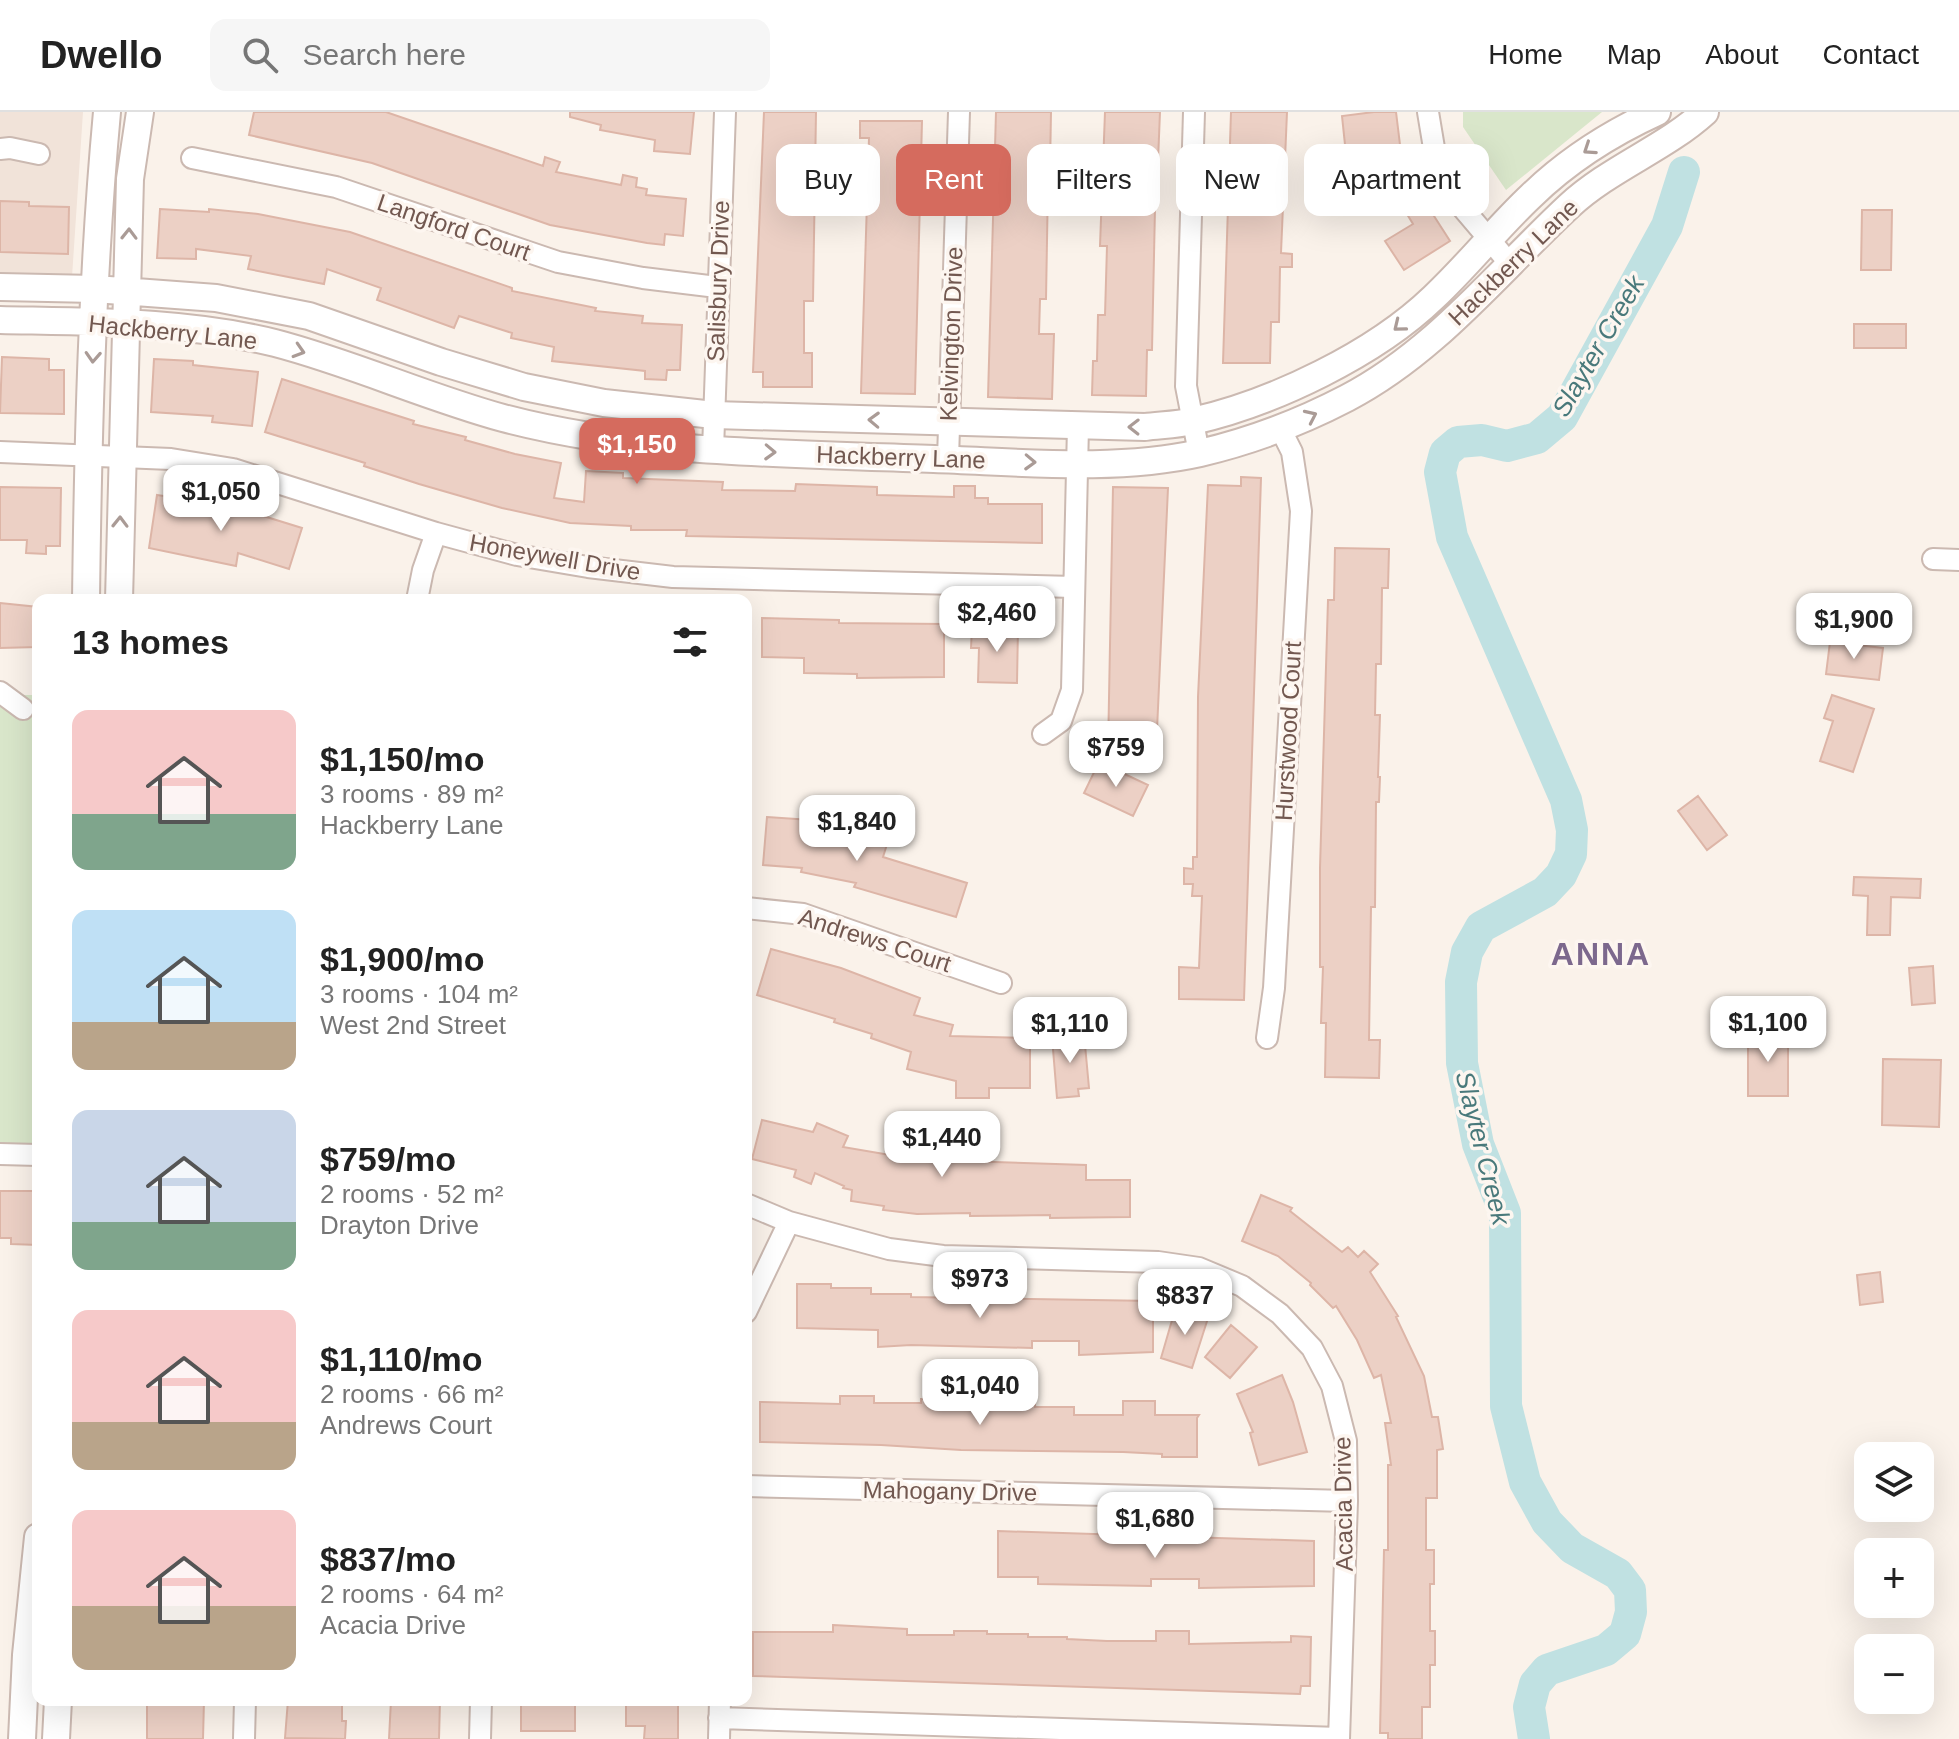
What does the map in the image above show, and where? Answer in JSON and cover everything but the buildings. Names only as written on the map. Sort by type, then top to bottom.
[{"type":"street","points":[[86,594],[88,454],[99,194],[107,112]]},
{"type":"street","points":[[119,594],[130,179],[140,112]]},
{"type":"street","name":"Salisbury Drive","points":[[713,450],[725,112]]},
{"type":"street","name":"Kelvington Drive","points":[[948,459],[959,112]]},
{"type":"street","points":[[1194,112],[1186,386],[1199,453]]},
{"type":"street","points":[[1428,112],[1435,154],[1455,199],[1511,265]]},
{"type":"street","name":"Hackberry Lane","points":[[0,287],[95,289],[216,298],[309,316],[524,387],[604,403],[714,415],[1145,427],[1193,421],[1273,395],[1332,368],[1385,337],[1433,298],[1530,196],[1577,157],[1657,112]]},
{"type":"street","name":"Hackberry Lane","points":[[0,320],[125,323],[226,333],[275,343],[503,418],[574,434],[713,450],[1076,463],[1147,461],[1199,453],[1280,428],[1350,397],[1397,368],[1447,327],[1570,205],[1596,184],[1685,130],[1705,112]]},
{"type":"street","points":[[0,149],[39,154]]},
{"type":"street","name":"Langford Court","points":[[192,158],[336,187],[558,262],[643,278],[717,287]]},
{"type":"street","points":[[1043,734],[1061,721],[1072,690],[1078,426]]},
{"type":"street","name":"Hurstwood Court","points":[[1267,1038],[1274,988],[1301,511],[1292,452],[1280,428]]},
{"type":"street","name":"Honeywell Drive","points":[[0,452],[171,459],[233,469],[436,533],[517,555],[588,567],[673,577],[1074,587]]},
{"type":"street","points":[[418,594],[436,533]]},
{"type":"street","points":[[1933,559],[1959,560]]},
{"type":"street","points":[[0,692],[23,709]]},
{"type":"street","name":"Andrews Court","points":[[752,909],[803,914],[1001,983]]},
{"type":"street","points":[[0,1154],[32,1155]]},
{"type":"street","name":"Acacia Drive","points":[[752,1207],[840,1238],[889,1249],[943,1256],[1158,1262],[1199,1268],[1242,1286],[1280,1314],[1312,1348],[1332,1386],[1346,1441],[1347,1501],[1339,1738]]},
{"type":"street","points":[[752,1299],[789,1222]]},
{"type":"street","name":"Mahogany Drive","points":[[752,1486],[1347,1501]]},
{"type":"street","points":[[22,1739],[32,1596]]},
{"type":"street","points":[[56,1739],[58,1706]]},
{"type":"street","points":[[244,1739],[245,1706]]},
{"type":"street","points":[[480,1739],[481,1706]]},
{"type":"street","points":[[719,1719],[1339,1738]]},
{"type":"shaded area","points":[[0,112],[83,112],[72,277],[0,274]]},
{"type":"green space","points":[[1463,112],[1602,112],[1506,190],[1489,165],[1489,144],[1475,144],[1463,127]]},
{"type":"green space","points":[[0,695],[32,695],[32,1143],[0,1143]]},
{"type":"waterway","name":"Slayter Creek","points":[[1534,1739],[1529,1707],[1535,1684],[1547,1670],[1606,1650],[1625,1634],[1631,1612],[1630,1590],[1618,1574],[1572,1548],[1547,1522],[1525,1482],[1506,1406],[1505,1213],[1478,1144],[1462,1063],[1461,982],[1467,952],[1481,927],[1545,892],[1561,875],[1571,854],[1572,830],[1566,800],[1452,537],[1440,472],[1445,453],[1458,442],[1482,440],[1507,446],[1537,438],[1562,417],[1667,226],[1684,172]]},
{"type":"district","name":"ANNA","points":[[1601,954]]}]
